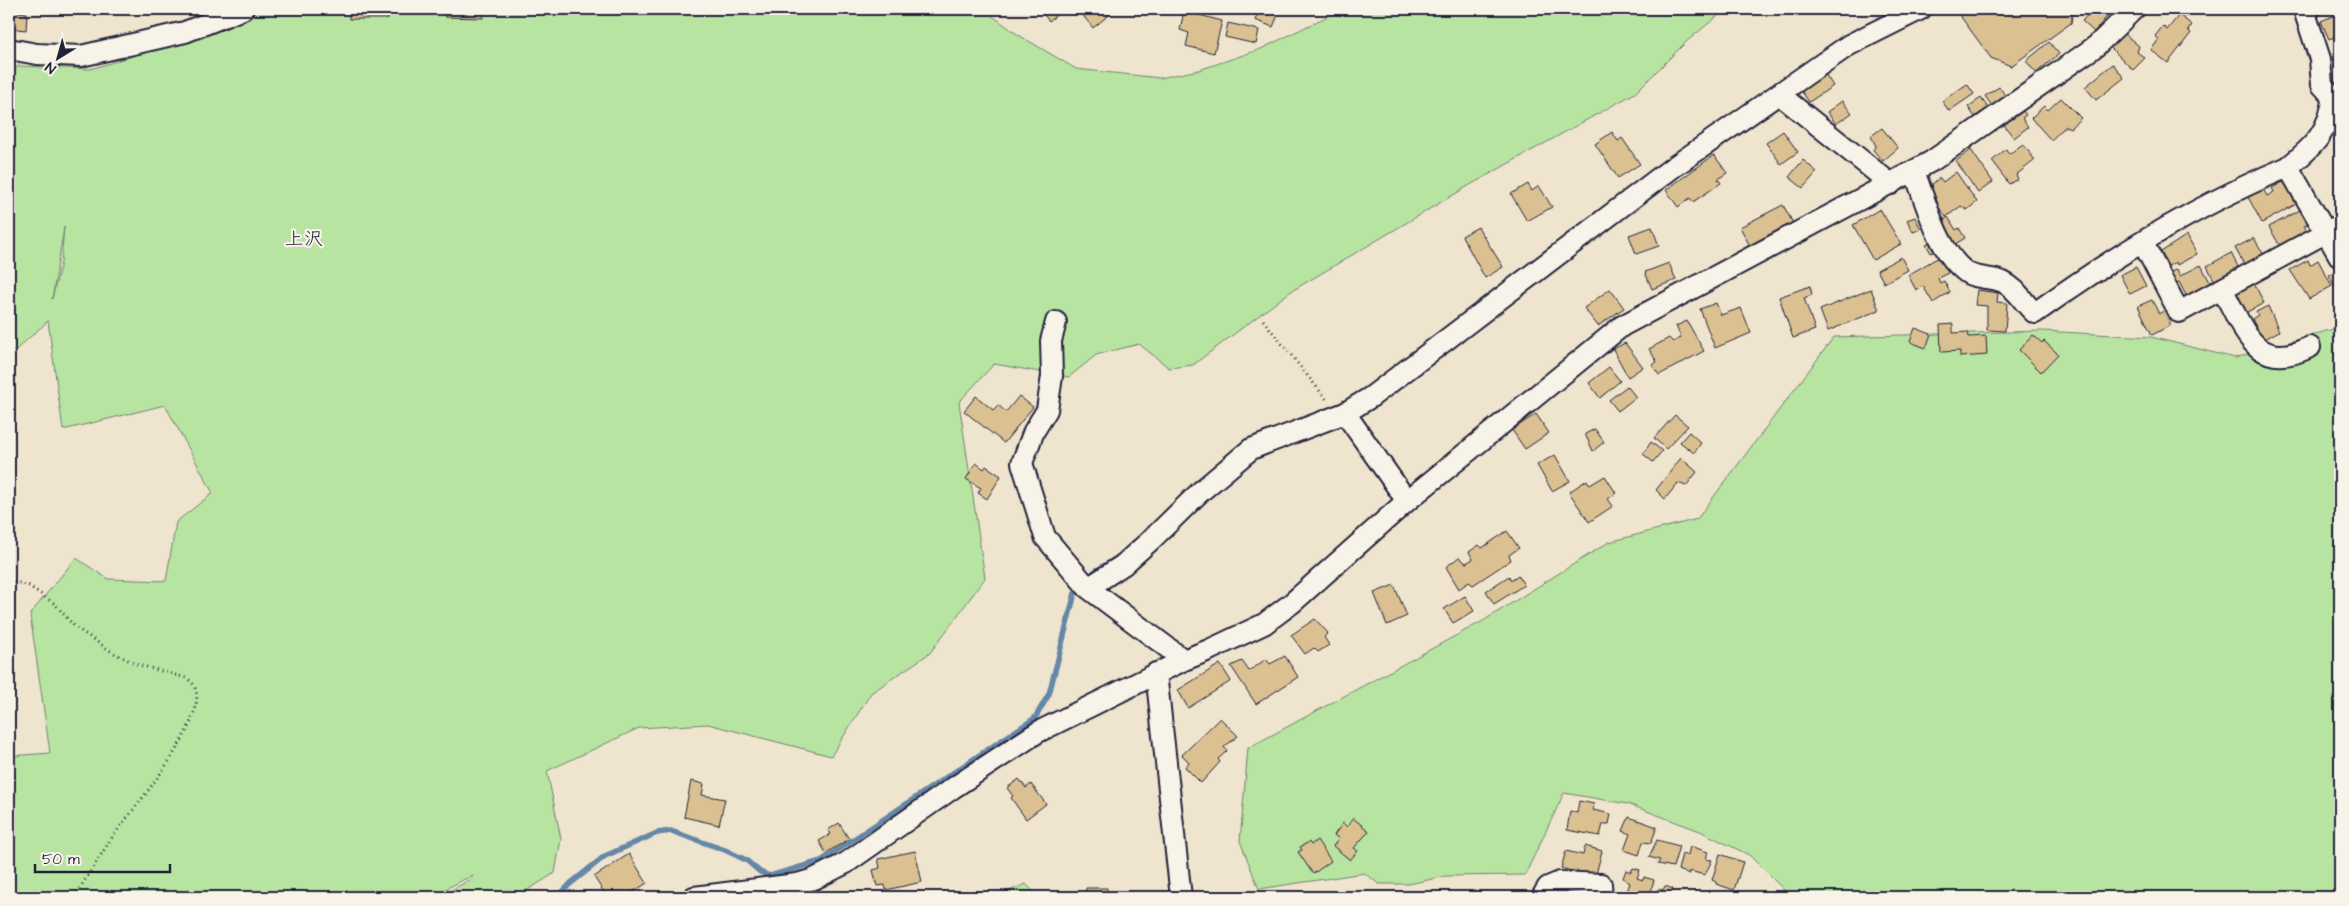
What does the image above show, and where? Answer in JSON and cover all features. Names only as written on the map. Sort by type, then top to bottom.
[{"type":"street","points":[[9,49],[37,54],[81,56],[185,32],[243,9]]},
{"type":"street","points":[[1088,588],[1123,565],[1200,492],[1251,449],[1339,415],[1371,396],[1665,173],[1780,95],[1849,45],[1921,9]]},
{"type":"street","points":[[694,897],[797,884],[814,879],[846,863],[952,788],[1038,732],[1156,673],[1264,624],[1313,585],[1407,501],[1622,326],[1914,171],[2096,46],[2134,9]]},
{"type":"street","points":[[1914,171],[1942,244],[1962,268],[1968,274],[2002,281],[2015,288],[2035,314],[2118,255],[2143,243],[2196,210],[2288,168],[2321,137],[2337,96],[2322,85],[2320,59],[2305,10]]},
{"type":"street","points":[[1780,95],[1891,184]]},
{"type":"street","points":[[2288,168],[2334,229],[2340,257]]},
{"type":"street","points":[[2143,243],[2179,312],[2334,229]]},
{"type":"street","points":[[2222,289],[2258,348],[2269,355],[2279,357],[2293,356],[2310,348]]},
{"type":"street","points":[[1056,322],[1051,341],[1052,376],[1047,410],[1034,432],[1022,463],[1046,536],[1088,588],[1184,660]]},
{"type":"street","points":[[1339,415],[1407,501]]},
{"type":"street","points":[[1156,673],[1182,897]]},
{"type":"street","points":[[1542,897],[1548,886],[1560,882],[1601,884],[1602,897]]},
{"type":"path","points":[[1263,320],[1339,415]]},
{"type":"path","points":[[9,580],[29,586],[55,604],[75,627],[112,652],[136,664],[186,678],[192,681],[197,692],[192,719],[172,759],[114,835],[74,897]]},
{"type":"green space","points":[[194,9],[983,9],[1017,34],[1076,69],[1160,78],[1199,70],[1261,49],[1342,9],[1726,9],[1686,42],[1635,93],[1470,185],[1290,292],[1193,365],[1169,368],[1139,344],[1096,355],[1069,377],[994,364],[959,402],[985,578],[930,653],[871,693],[831,756],[708,724],[639,728],[547,771],[561,839],[555,873],[521,894],[522,897],[439,897],[471,879],[473,875],[430,897],[9,897],[9,756],[50,753],[30,614],[76,558],[108,579],[166,581],[176,522],[213,493],[165,405],[63,430],[48,321],[9,356],[9,75],[18,66],[90,69],[163,45],[176,38],[193,18]],"holes":[[[64,229],[61,263],[52,299]]]},
{"type":"green space","points":[[2340,327],[2340,897],[1791,897],[1749,855],[1700,831],[1628,804],[1564,793],[1525,875],[1446,876],[1409,884],[1379,884],[1364,873],[1259,889],[1240,841],[1248,748],[1483,621],[1609,542],[1697,519],[1834,337],[2042,331],[2151,337],[2235,358]]},
{"type":"green space","points":[[1026,884],[1039,897],[994,897]]},
{"type":"building","points":[[342,9],[388,9],[388,19],[349,19],[349,12],[342,12]]},
{"type":"building","points":[[445,9],[483,9],[483,18],[445,17]]},
{"type":"building","points":[[1039,9],[1064,9],[1049,21]]},
{"type":"building","points":[[1086,9],[1106,9],[1110,14],[1093,28],[1081,13]]},
{"type":"building","points":[[1260,9],[1278,15],[1273,27],[1255,20]]},
{"type":"building","points":[[1955,9],[2073,9],[2071,23],[2011,66],[1991,58]]},
{"type":"building","points":[[2093,9],[2102,9],[2109,14],[2094,32],[2082,21]]},
{"type":"building","points":[[2167,9],[2193,9],[2186,17],[2178,10],[2174,14]]},
{"type":"building","points":[[9,11],[27,13],[26,30],[9,28]]},
{"type":"building","points":[[1184,11],[1222,21],[1214,53],[1186,46],[1189,33],[1180,30]]},
{"type":"building","points":[[2340,13],[2340,35],[2329,39],[2321,21]]},
{"type":"building","points":[[2179,15],[2192,25],[2188,30],[2191,33],[2168,63],[2151,50],[2159,39],[2155,36],[2163,26],[2167,30]]},
{"type":"building","points":[[1228,23],[1259,30],[1256,44],[1225,37]]},
{"type":"building","points":[[2122,32],[2139,46],[2137,52],[2145,58],[2133,70],[2109,46]]},
{"type":"building","points":[[2049,42],[2059,54],[2036,73],[2026,61]]},
{"type":"building","points":[[2113,64],[2124,78],[2096,100],[2085,87]]},
{"type":"building","points":[[1824,72],[1833,86],[1809,102],[1800,89]]},
{"type":"building","points":[[1967,84],[1974,94],[1949,111],[1942,101]]},
{"type":"building","points":[[1999,87],[2006,96],[1992,106],[1985,96]]},
{"type":"building","points":[[1981,98],[1988,108],[1975,117],[1968,107]]},
{"type":"building","points":[[2061,98],[2081,118],[2070,128],[2066,126],[2051,140],[2031,118],[2044,106],[2048,110]]},
{"type":"building","points":[[1842,101],[1852,113],[1836,124],[1827,112]]},
{"type":"building","points":[[2023,111],[2026,115],[2022,118],[2028,127],[2014,138],[2004,125]]},
{"type":"building","points":[[1882,128],[1898,148],[1883,161],[1873,150],[1876,146],[1871,136]]},
{"type":"building","points":[[1783,131],[1798,152],[1781,164],[1766,143]]},
{"type":"building","points":[[1612,132],[1618,141],[1622,138],[1640,164],[1618,178],[1595,144]]},
{"type":"building","points":[[2023,144],[2035,160],[2016,175],[2018,179],[2009,184],[1992,161],[2006,149],[2009,154]]},
{"type":"building","points":[[1971,150],[1993,182],[1978,193],[1956,161]]},
{"type":"building","points":[[1714,155],[1727,173],[1718,179],[1721,183],[1693,202],[1690,198],[1678,207],[1666,190]]},
{"type":"building","points":[[1803,160],[1817,172],[1803,188],[1789,177]]},
{"type":"building","points":[[1956,172],[1977,202],[1967,210],[1961,206],[1946,217],[1927,192],[1933,187],[1932,184],[1940,178],[1943,182]]},
{"type":"building","points":[[2285,181],[2298,203],[2262,223],[2248,197],[2263,189],[2267,196],[2274,192],[2272,188]]},
{"type":"building","points":[[1528,184],[1532,191],[1539,186],[1552,207],[1527,221],[1511,194]]},
{"type":"building","points":[[1783,205],[1793,223],[1750,246],[1740,227]]},
{"type":"building","points":[[1880,209],[1901,244],[1873,260],[1853,225]]},
{"type":"building","points":[[2300,210],[2308,224],[2304,226],[2309,234],[2280,246],[2269,227]]},
{"type":"building","points":[[1915,217],[1921,229],[1913,232],[1907,220]]},
{"type":"building","points":[[1948,217],[1956,230],[1959,228],[1965,238],[1949,248],[1936,225]]},
{"type":"building","points":[[1478,227],[1503,267],[1485,278],[1462,236]]},
{"type":"building","points":[[1652,227],[1659,246],[1636,254],[1629,235]]},
{"type":"building","points":[[2187,235],[2197,254],[2177,265],[2176,262],[2168,266],[2161,252]]},
{"type":"building","points":[[2254,238],[2265,257],[2246,268],[2235,248]]},
{"type":"building","points":[[1934,240],[1938,250],[1931,253],[1926,244]]},
{"type":"building","points":[[2231,253],[2238,267],[2235,269],[2237,273],[2216,284],[2207,266]]},
{"type":"building","points":[[1901,257],[1908,270],[1884,283],[1877,270]]},
{"type":"building","points":[[1939,257],[1948,273],[1938,278],[1940,283],[1944,281],[1950,292],[1933,303],[1923,286],[1916,290],[1908,275]]},
{"type":"building","points":[[2308,260],[2310,265],[2318,260],[2332,286],[2309,299],[2290,270]]},
{"type":"building","points":[[1669,263],[1676,280],[1652,289],[1645,272]]},
{"type":"building","points":[[2201,265],[2212,286],[2188,299],[2179,282],[2174,284],[2169,273],[2177,269],[2180,276]]},
{"type":"building","points":[[2136,267],[2146,286],[2130,294],[2120,275]]},
{"type":"building","points":[[2340,269],[2340,285],[2335,288],[2329,275]]},
{"type":"building","points":[[2254,283],[2264,303],[2245,313],[2235,293]]},
{"type":"building","points":[[1810,286],[1812,295],[1804,298],[1815,330],[1793,338],[1779,297]]},
{"type":"building","points":[[1610,289],[1624,308],[1598,326],[1584,308]]},
{"type":"building","points":[[1871,289],[1879,310],[1828,331],[1820,310]]},
{"type":"building","points":[[1977,290],[1998,293],[1997,302],[2007,303],[2005,331],[1987,330],[1987,306],[1975,305]]},
{"type":"building","points":[[2152,300],[2159,314],[2163,311],[2171,325],[2152,335],[2138,306]]},
{"type":"building","points":[[1716,303],[1721,315],[1741,308],[1751,333],[1715,348],[1700,309]]},
{"type":"building","points":[[2268,306],[2279,331],[2263,340],[2252,319],[2258,315],[2256,312]]},
{"type":"building","points":[[1687,321],[1704,351],[1659,375],[1652,365],[1657,362],[1649,349],[1669,338],[1673,342],[1681,338],[1676,326]]},
{"type":"building","points":[[1953,324],[1953,333],[1968,332],[1969,337],[1986,336],[1987,355],[1960,357],[1960,351],[1941,352],[1940,325]]},
{"type":"building","points":[[1915,328],[1931,334],[1926,348],[1910,342]]},
{"type":"building","points":[[2033,335],[2042,343],[2044,341],[2058,354],[2041,372],[2019,350]]},
{"type":"building","points":[[1625,343],[1643,367],[1628,377],[1613,349]]},
{"type":"building","points":[[1609,367],[1620,381],[1600,398],[1589,383]]},
{"type":"building","points":[[1627,386],[1636,397],[1618,411],[1609,400]]},
{"type":"building","points":[[976,396],[993,410],[998,405],[1006,412],[1019,396],[1033,407],[1004,443],[964,411]]},
{"type":"building","points":[[1536,414],[1549,433],[1525,449],[1512,430]]},
{"type":"building","points":[[1675,415],[1688,426],[1666,449],[1654,438]]},
{"type":"building","points":[[1595,429],[1604,442],[1593,451],[1585,434]]},
{"type":"building","points":[[1689,432],[1701,443],[1694,453],[1680,442]]},
{"type":"building","points":[[1651,442],[1662,451],[1653,462],[1643,454]]},
{"type":"building","points":[[1555,455],[1570,481],[1552,491],[1537,465]]},
{"type":"building","points":[[1681,458],[1697,472],[1686,486],[1678,483],[1665,499],[1656,490]]},
{"type":"building","points":[[976,463],[984,469],[986,466],[1001,476],[987,499],[978,493],[981,488],[966,479]]},
{"type":"building","points":[[1605,476],[1616,493],[1608,499],[1613,506],[1589,522],[1569,492],[1587,480],[1590,485]]},
{"type":"building","points":[[1507,531],[1519,548],[1509,555],[1511,560],[1473,585],[1469,582],[1459,589],[1446,567],[1459,557],[1466,563],[1473,559],[1469,552],[1479,545],[1482,548]]},
{"type":"building","points":[[1518,575],[1524,585],[1494,604],[1486,591],[1509,576],[1511,580]]},
{"type":"building","points":[[1394,585],[1407,616],[1387,625],[1374,593]]},
{"type":"building","points":[[1465,596],[1474,611],[1453,623],[1444,609]]},
{"type":"building","points":[[1315,619],[1328,633],[1324,637],[1329,645],[1318,652],[1314,648],[1305,654],[1291,635]]},
{"type":"building","points":[[1285,656],[1298,677],[1256,704],[1231,666],[1242,661],[1249,671],[1266,659],[1270,664]]},
{"type":"building","points":[[1220,664],[1231,681],[1188,708],[1178,690]]},
{"type":"building","points":[[1220,718],[1238,736],[1224,747],[1227,751],[1218,759],[1220,762],[1201,783],[1185,767],[1189,762],[1182,755]]},
{"type":"building","points":[[1019,779],[1026,788],[1031,784],[1046,804],[1026,819],[1011,798],[1013,796],[1007,788]]},
{"type":"building","points":[[691,781],[704,784],[702,795],[725,799],[719,825],[684,817]]},
{"type":"building","points":[[1579,801],[1594,804],[1593,810],[1611,814],[1609,824],[1603,824],[1600,836],[1567,830],[1570,811],[1577,813]]},
{"type":"building","points":[[1629,817],[1657,827],[1651,843],[1643,842],[1639,855],[1624,850],[1630,834],[1623,831]]},
{"type":"building","points":[[1353,818],[1369,831],[1354,848],[1358,851],[1350,860],[1333,846],[1339,839],[1334,835],[1343,823],[1347,827]]},
{"type":"building","points":[[839,823],[849,839],[826,853],[819,841],[831,834],[828,830]]},
{"type":"building","points":[[1317,840],[1331,861],[1313,874],[1298,852],[1302,850],[1300,847],[1309,842],[1311,845]]},
{"type":"building","points":[[1657,840],[1679,846],[1673,867],[1658,864],[1660,860],[1649,857]]},
{"type":"building","points":[[1585,846],[1602,851],[1595,878],[1561,868],[1566,851],[1583,855]]},
{"type":"building","points":[[1690,846],[1708,852],[1706,859],[1712,860],[1705,875],[1689,871],[1690,874],[1678,870],[1682,854],[1688,855]]},
{"type":"building","points":[[915,851],[922,882],[886,890],[885,885],[877,886],[873,870],[880,868],[878,859]]},
{"type":"building","points":[[629,854],[647,883],[625,897],[607,897],[594,877]]},
{"type":"building","points":[[1720,854],[1743,862],[1734,890],[1716,884],[1712,880]]},
{"type":"building","points":[[1633,868],[1640,870],[1637,878],[1643,880],[1644,877],[1654,880],[1649,897],[1625,897],[1630,883],[1623,878],[1626,870],[1631,872]]},
{"type":"building","points":[[1665,886],[1673,889],[1671,894],[1674,897],[1654,897],[1658,889],[1663,890]]},
{"type":"building","points":[[1086,888],[1107,888],[1107,897],[1086,897]]},
{"type":"waterway","points":[[1094,572],[1118,557]]},
{"type":"waterway","points":[[558,897],[570,884],[605,856],[657,833],[671,831],[725,850],[746,860],[760,872],[770,876],[821,861],[1035,718],[1049,694],[1075,593],[1081,586]]},
{"type":"district","name":"上沢","points":[[304,238]]}]
